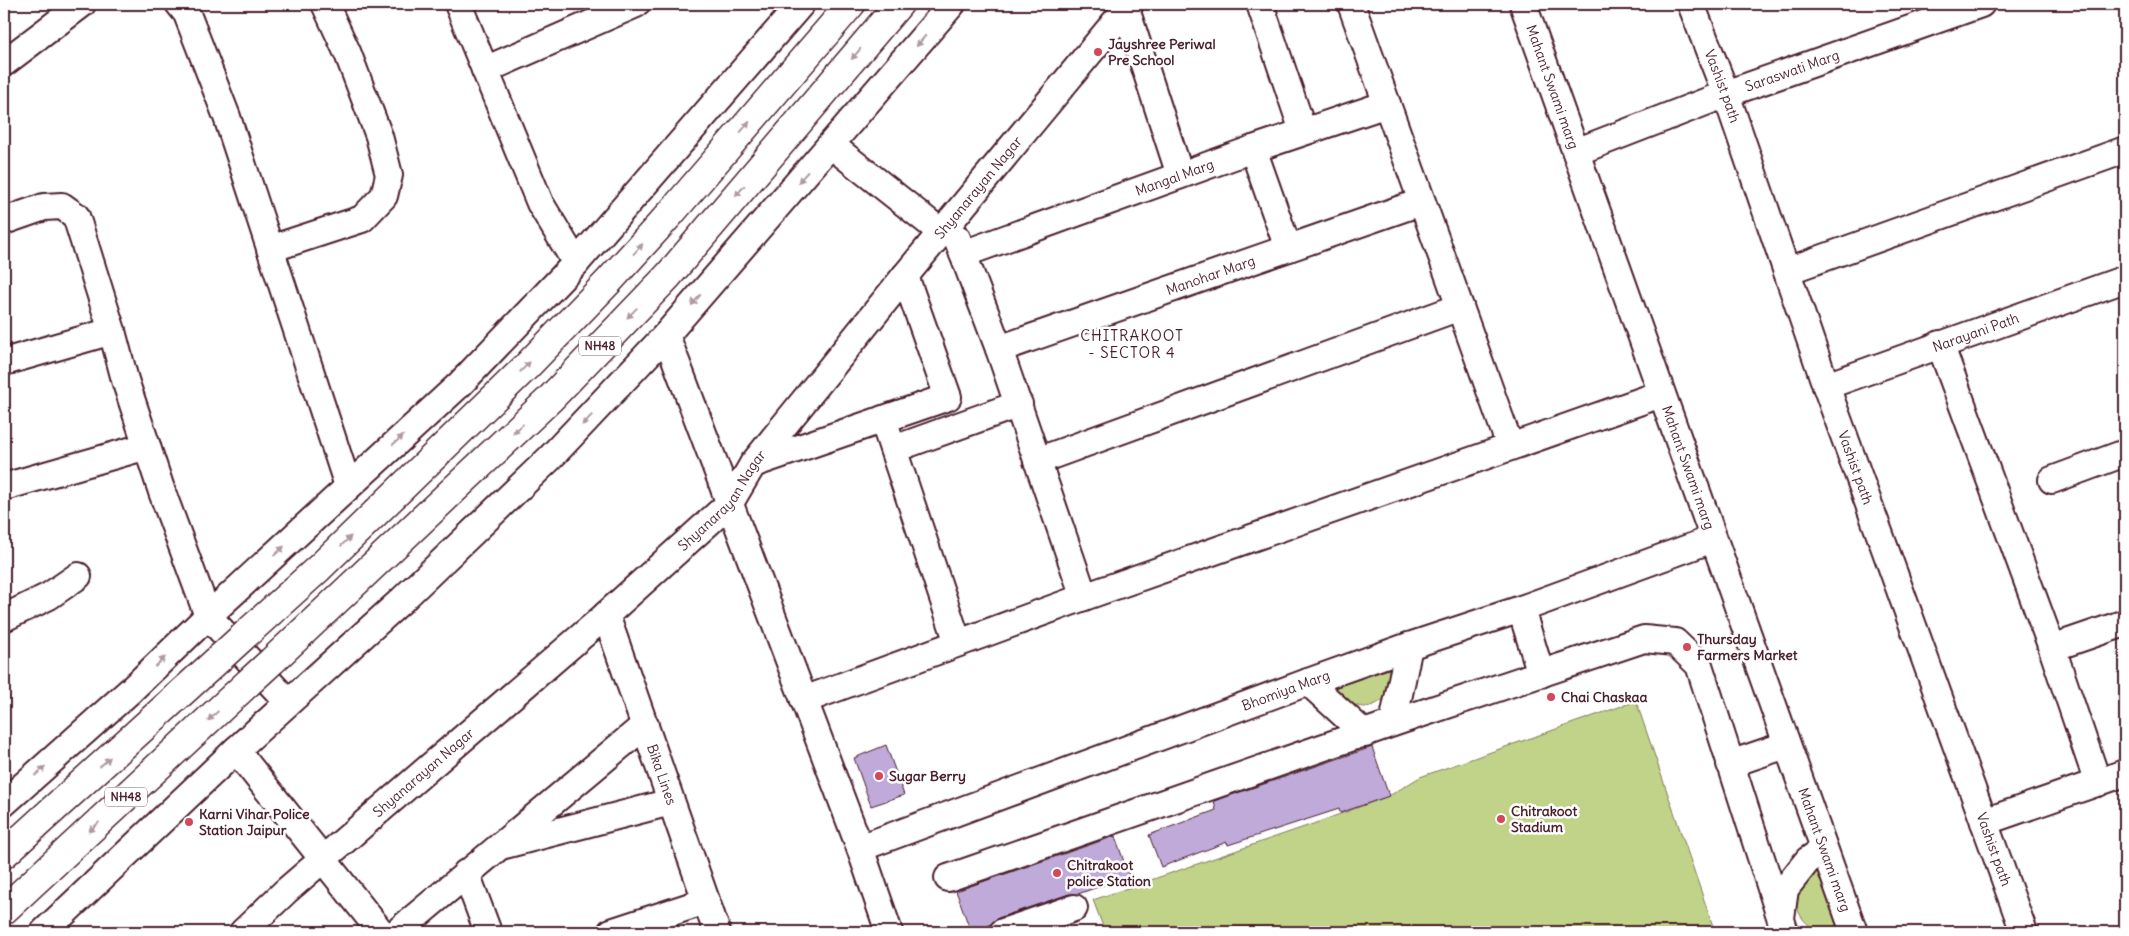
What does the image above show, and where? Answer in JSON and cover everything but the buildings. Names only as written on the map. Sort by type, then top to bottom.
[{"type":"highway","name":"NH48","points":[[4,854],[319,568],[497,394],[609,281],[671,213],[851,4]]},
{"type":"highway","name":"NH48","points":[[4,910],[550,399],[668,276],[899,4]]},
{"type":"street","points":[[4,63],[82,4]]},
{"type":"street","points":[[179,4],[187,14],[227,117],[348,486]]},
{"type":"street","points":[[270,249],[362,219],[384,196],[389,175],[379,136],[348,54],[325,4]]},
{"type":"street","points":[[458,4],[540,203],[576,263]]},
{"type":"street","points":[[485,70],[636,4]]},
{"type":"street","points":[[4,803],[131,690],[208,616],[460,384],[576,263],[801,4]]},
{"type":"street","points":[[44,932],[236,750],[402,600],[550,458],[666,335],[952,4]]},
{"type":"street","points":[[1260,4],[1303,132]]},
{"type":"street","points":[[1351,4],[1510,446]]},
{"type":"street","name":"Mahant Swami marg","points":[[1523,4],[1823,850],[1854,932]]},
{"type":"street","name":"Vashist path","points":[[1691,4],[1726,94],[1826,386],[2024,932]]},
{"type":"street","name":"Saraswati Marg","points":[[1576,152],[1726,94],[1982,4]]},
{"type":"street","points":[[1128,6],[1180,174]]},
{"type":"street","name":"Shyanarayan Nagar","points":[[244,932],[322,860],[606,615],[730,503],[753,464],[1128,6]]},
{"type":"street","name":"Mangal Marg","points":[[963,254],[1253,148],[1387,104]]},
{"type":"street","points":[[831,145],[946,227],[963,254],[1019,404],[1084,597]]},
{"type":"street","points":[[1253,148],[1288,248]]},
{"type":"street","points":[[1787,271],[2125,150]]},
{"type":"street","name":"Manohar Marg","points":[[999,349],[1421,202]]},
{"type":"street","points":[[4,221],[44,207],[62,206],[76,216],[112,331],[125,380],[208,616],[288,702]]},
{"type":"street","points":[[753,464],[948,397],[905,276]]},
{"type":"street","name":"Narayani Path","points":[[1826,386],[2125,279]]},
{"type":"street","points":[[1037,461],[1460,307]]},
{"type":"street","points":[[4,362],[112,331]]},
{"type":"street","points":[[666,335],[860,848],[889,932]]},
{"type":"street","points":[[1940,344],[2052,648],[2098,783]]},
{"type":"street","points":[[804,700],[1084,597],[1661,394]]},
{"type":"street","points":[[894,449],[1019,404]]},
{"type":"street","points":[[883,419],[958,643]]},
{"type":"street","points":[[4,487],[147,446]]},
{"type":"street","points":[[2052,480],[2125,453]]},
{"type":"street","name":"Bhomiya Marg","points":[[860,848],[1308,682],[1521,609],[1713,539]]},
{"type":"street","points":[[4,618],[49,596],[78,576]]},
{"type":"street","points":[[1521,609],[1541,674]]},
{"type":"street","name":"Bika Lines","points":[[606,615],[717,932]]},
{"type":"street","points":[[2052,648],[2125,623]]},
{"type":"street","points":[[948,878],[1393,723],[1644,639],[1675,642],[1699,665],[1730,764],[1786,928]]},
{"type":"street","points":[[1393,723],[1409,646]]},
{"type":"street","points":[[1308,682],[1365,734]]},
{"type":"street","points":[[397,932],[646,725]]},
{"type":"street","points":[[1730,764],[1786,744]]},
{"type":"street","points":[[236,750],[380,932]]},
{"type":"street","points":[[1984,822],[2125,773]]},
{"type":"street","points":[[498,847],[671,802]]},
{"type":"street","points":[[1786,928],[1785,889],[1808,860],[1823,850]]},
{"type":"street","points":[[466,873],[488,932]]},
{"type":"street","points":[[611,932],[706,901]]},
{"type":"street","points":[[1003,932],[1074,908]]},
{"type":"green space","points":[[1389,669],[1390,683],[1385,698],[1370,706],[1357,706],[1334,688]]},
{"type":"green space","name":"Chitrakoot Stadium","points":[[1636,701],[1715,932],[1105,932],[1093,900],[1313,824],[1389,796],[1420,777]]},
{"type":"green space","points":[[1817,868],[1841,929],[1821,931],[1813,928],[1801,917],[1797,907],[1797,892]]},
{"type":"place","name":"Jayshree Periwal Pre School","points":[[1098,52]]},
{"type":"place","name":"Thursday Farmers Market","points":[[1687,647]]},
{"type":"place","name":"Chai Chaskaa","points":[[1551,697]]},
{"type":"place","name":"Sugar Berry","points":[[879,776]]},
{"type":"place","name":"Chitrakoot Stadium","points":[[1501,819]]},
{"type":"place","name":"Karni Vihar Police Station Jaipur","points":[[189,822]]},
{"type":"place","name":"Chitrakoot police Station","points":[[1057,873]]},
{"type":"district","name":"CHITRAKOOT - SECTOR 4","points":[[1132,344]]}]
